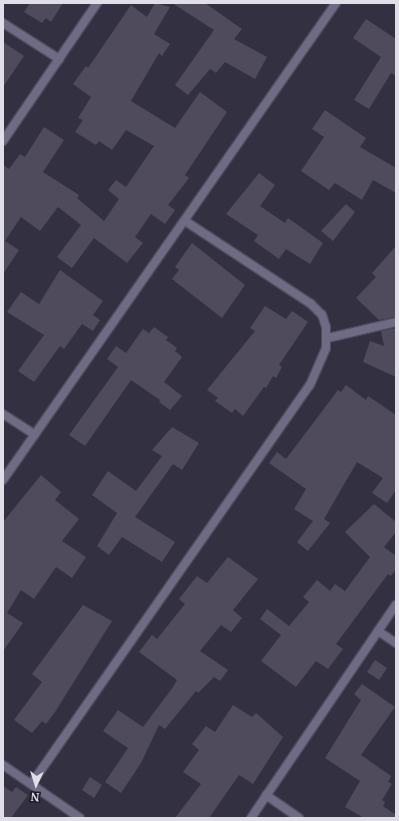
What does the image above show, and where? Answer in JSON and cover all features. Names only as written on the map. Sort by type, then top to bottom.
[{"type":"street","points":[[3,141],[96,3]]},
{"type":"street","points":[[3,480],[336,3]]},
{"type":"street","points":[[3,23],[59,59]]},
{"type":"street","points":[[32,784],[310,385],[323,358],[328,338],[322,315],[311,304],[185,221]]},
{"type":"street","points":[[328,338],[396,322]]},
{"type":"street","points":[[3,414],[35,435]]},
{"type":"street","points":[[251,818],[396,605]]},
{"type":"street","points":[[378,631],[396,643]]},
{"type":"street","points":[[3,765],[80,818]]},
{"type":"street","points":[[266,795],[299,818]]},
{"type":"building","points":[[30,3],[63,3],[51,22],[46,18],[42,23],[24,12]]},
{"type":"building","points":[[155,3],[170,7],[154,34],[170,44],[162,56],[159,53],[131,101],[175,128],[200,92],[227,112],[185,175],[189,178],[168,205],[175,210],[165,224],[151,214],[135,237],[143,243],[127,263],[94,238],[72,268],[57,257],[81,225],[58,207],[40,231],[21,217],[5,241],[19,250],[3,274],[3,165],[9,169],[20,154],[25,157],[44,127],[64,140],[43,172],[79,195],[77,198],[104,221],[119,199],[108,190],[116,180],[126,187],[154,146],[126,130],[112,150],[99,141],[96,145],[75,132],[83,120],[78,118],[91,97],[73,84],[86,66],[88,68],[131,5],[147,17]]},
{"type":"building","points":[[172,3],[205,3],[242,29],[234,39],[267,57],[255,79],[225,62],[216,73],[210,69],[188,95],[175,85],[214,30]]},
{"type":"building","points":[[366,19],[396,39],[396,76],[391,73],[369,109],[354,100],[381,57],[353,38]]},
{"type":"building","points":[[3,42],[24,56],[3,87]]},
{"type":"building","points":[[325,110],[366,138],[360,147],[396,168],[396,193],[373,180],[362,200],[335,183],[329,190],[301,171],[324,137],[312,129]]},
{"type":"building","points":[[259,173],[275,185],[260,206],[285,223],[288,218],[323,243],[310,264],[286,249],[279,259],[254,241],[258,235],[226,214]]},
{"type":"building","points":[[346,204],[355,212],[333,241],[321,231]]},
{"type":"building","points":[[192,243],[245,285],[222,318],[172,279],[179,270],[175,267]]},
{"type":"building","points":[[396,246],[396,317],[379,320],[356,298],[376,277],[372,273]]},
{"type":"building","points":[[60,270],[103,301],[93,315],[100,320],[93,331],[82,324],[64,349],[60,346],[34,382],[18,371],[44,335],[7,312],[21,292],[39,304]]},
{"type":"building","points":[[265,306],[286,319],[292,311],[308,322],[279,365],[282,367],[276,378],[273,376],[266,388],[264,387],[243,416],[235,409],[232,413],[215,401],[218,398],[207,390],[255,331],[250,328]]},
{"type":"building","points":[[154,327],[168,337],[166,340],[177,348],[175,351],[182,357],[164,382],[182,396],[170,410],[159,402],[160,400],[131,380],[85,446],[69,435],[118,367],[107,359],[116,346],[126,353],[143,329],[149,333]]},
{"type":"building","points":[[396,328],[396,377],[363,362],[370,341],[384,346],[381,331]]},
{"type":"building","points":[[346,385],[366,400],[368,396],[396,415],[396,490],[387,503],[372,493],[383,478],[357,462],[324,519],[330,523],[308,551],[297,542],[313,521],[294,509],[306,489],[269,463],[277,452],[286,459],[338,390],[341,392]]},
{"type":"building","points":[[172,427],[199,443],[182,470],[173,464],[135,517],[175,542],[162,562],[122,537],[109,555],[97,546],[117,513],[92,495],[108,471],[136,491],[162,456],[152,450]]},
{"type":"building","points":[[41,475],[61,492],[55,500],[79,519],[62,541],[86,557],[72,578],[56,567],[34,599],[21,590],[7,613],[23,623],[3,651],[3,522]]},
{"type":"building","points":[[374,504],[396,522],[396,532],[384,547],[396,556],[396,569],[391,576],[388,574],[336,644],[343,649],[328,669],[316,661],[296,687],[261,661],[281,635],[260,619],[267,609],[289,626],[309,602],[303,597],[317,580],[330,591],[335,584],[345,591],[370,557],[345,532]]},
{"type":"building","points":[[228,557],[258,579],[233,610],[242,618],[231,632],[221,625],[200,651],[228,670],[220,681],[214,677],[198,693],[196,691],[165,729],[159,725],[141,763],[121,793],[105,782],[128,748],[103,731],[118,710],[143,727],[173,687],[177,680],[139,652],[152,635],[157,639],[185,604],[179,599],[197,576],[207,583]]},
{"type":"building","points":[[83,605],[112,621],[55,712],[46,724],[42,721],[32,733],[14,720],[42,682],[32,674]]},
{"type":"building","points":[[375,660],[387,668],[379,680],[367,672]]},
{"type":"building","points":[[362,684],[395,707],[361,755],[391,776],[388,782],[392,784],[382,800],[385,802],[383,806],[396,815],[396,818],[364,818],[345,807],[360,781],[325,758],[361,700],[354,694]]},
{"type":"building","points":[[233,705],[252,717],[256,713],[283,737],[253,784],[239,775],[209,818],[175,818],[201,784],[183,772],[199,750],[192,744],[206,726],[215,732]]},
{"type":"building","points":[[90,777],[102,785],[94,798],[82,790]]},
{"type":"building","points":[[3,786],[12,792],[16,787],[28,795],[11,818],[3,818]]}]
